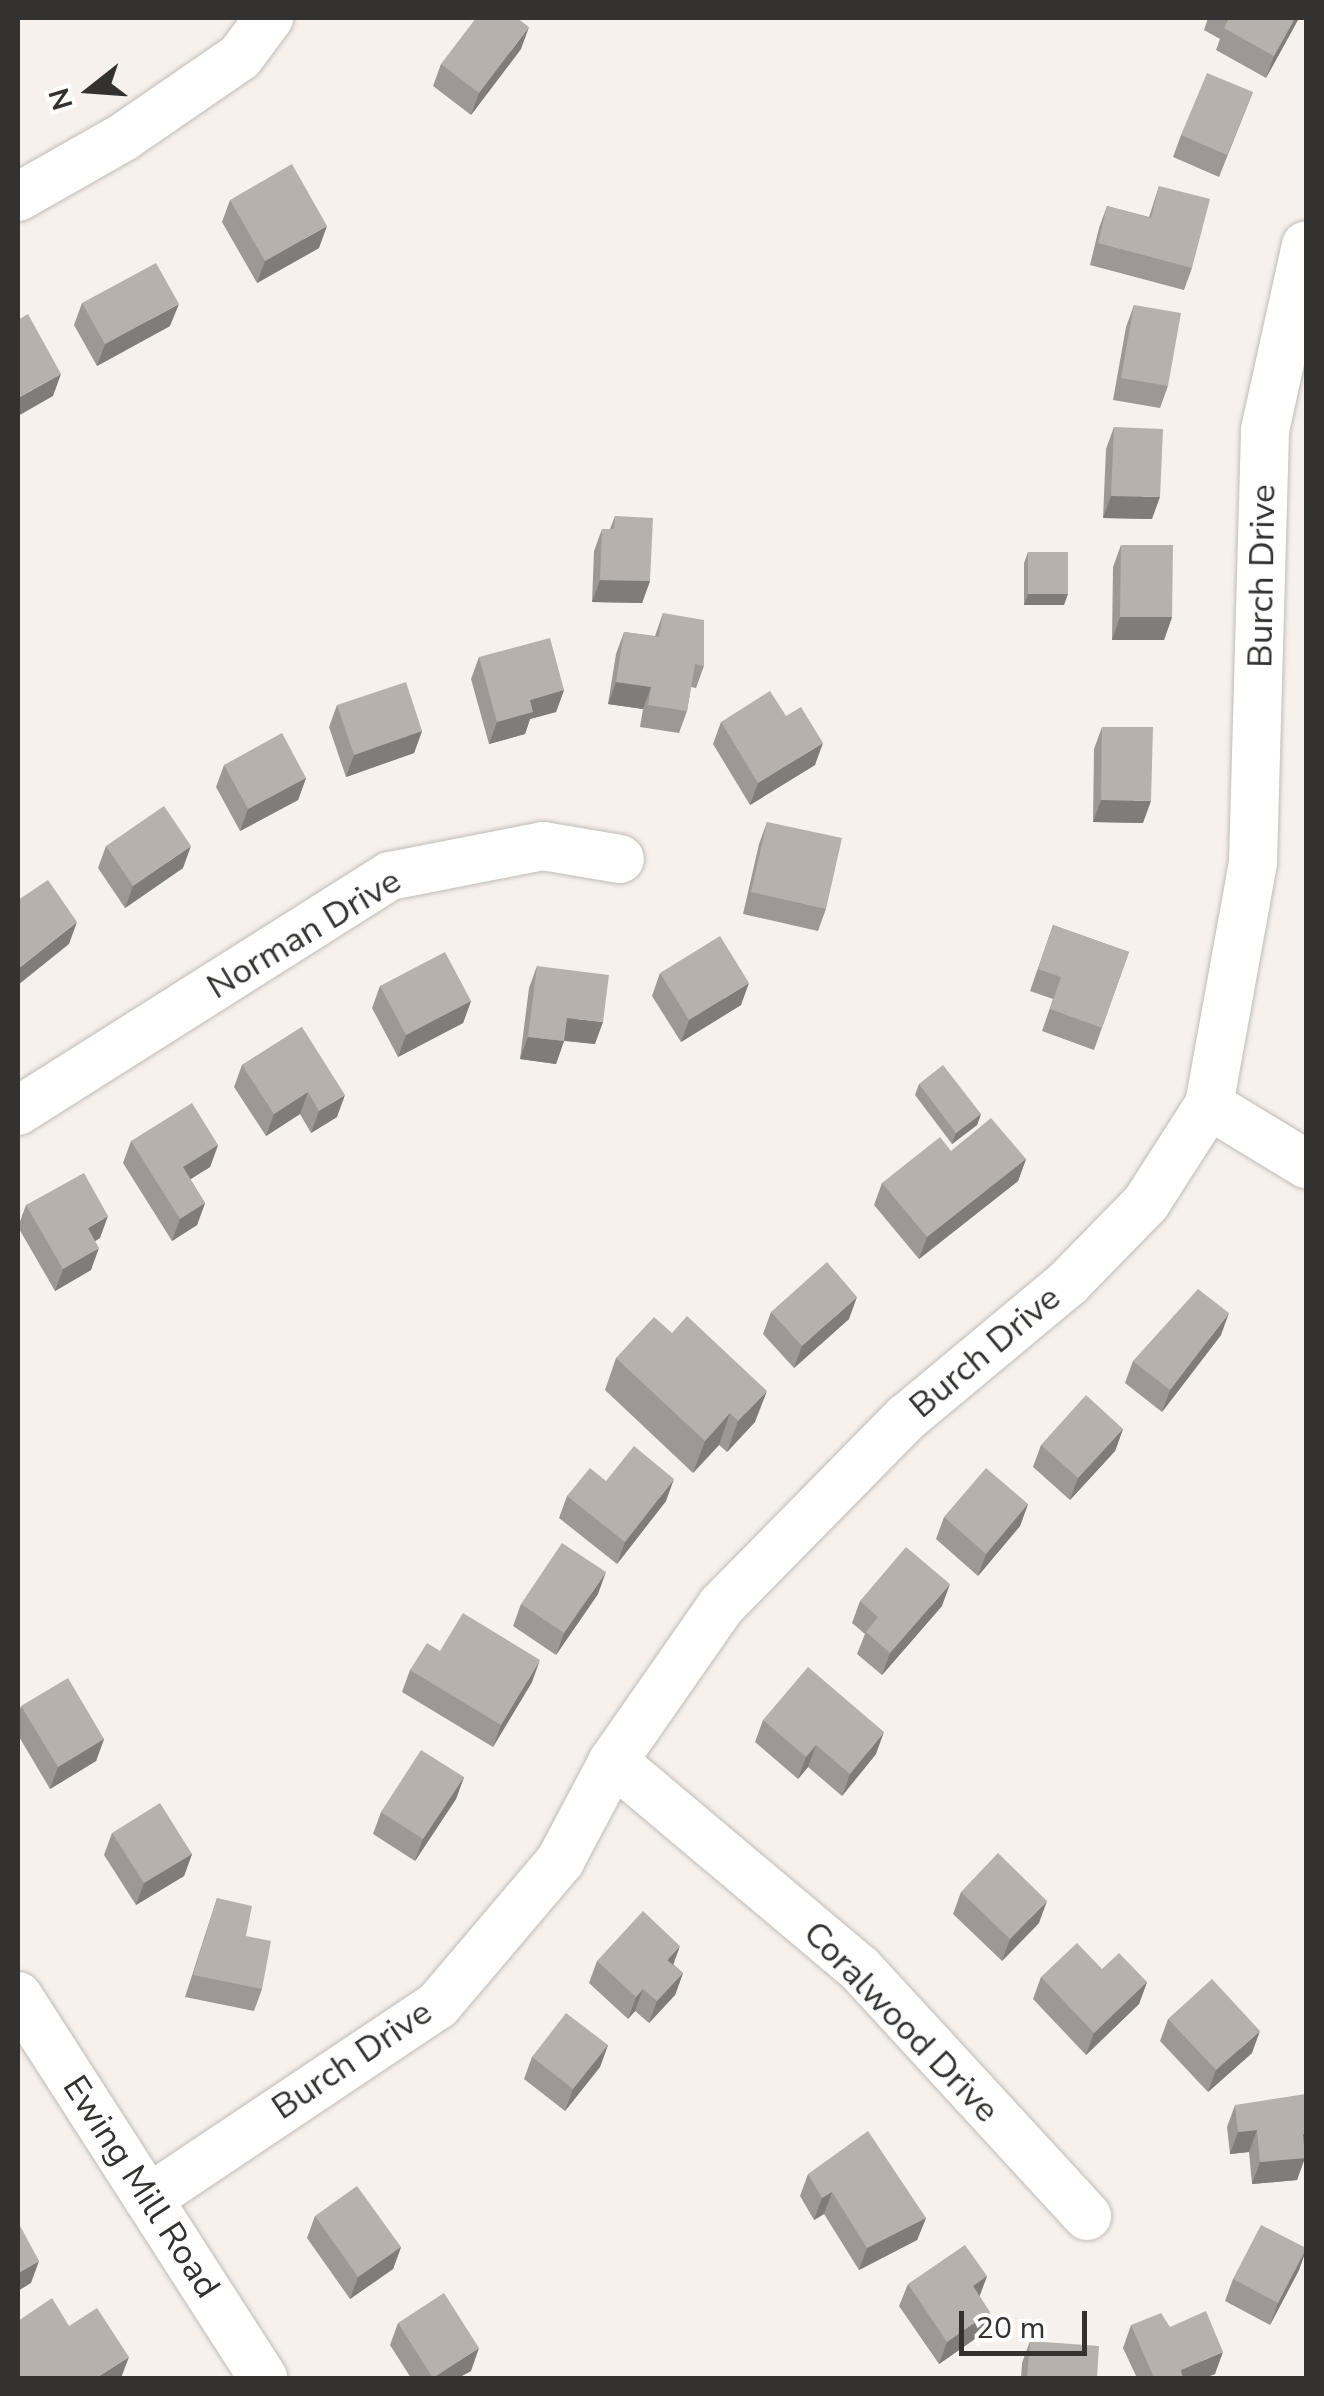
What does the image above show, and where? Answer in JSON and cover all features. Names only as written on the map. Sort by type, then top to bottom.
[{"type":"street","points":[[18,197],[122,138],[240,57],[269,18]]},
{"type":"street","name":"Burch Drive","points":[[148,2199],[438,2005],[560,1861],[614,1761],[721,1606],[906,1418],[1068,1283],[1146,1203],[1209,1106],[1253,862],[1265,430],[1306,244]]},
{"type":"street","name":"Norman Drive","points":[[18,1111],[390,876],[543,846],[620,859]]},
{"type":"street","points":[[1209,1106],[1306,1164]]},
{"type":"street","name":"Coralwood Drive","points":[[614,1761],[859,1968],[1087,2216]]},
{"type":"street","name":"Ewing Mill Road","points":[[18,1996],[263,2378]]},
{"type":"building","points":[[476,18],[517,18],[529,27],[479,93],[441,64]]},
{"type":"building","points":[[1229,18],[1295,18],[1274,56],[1224,28]]},
{"type":"building","points":[[1207,73],[1253,92],[1227,155],[1181,135]]},
{"type":"building","points":[[292,164],[327,226],[265,261],[230,200]]},
{"type":"building","points":[[1159,186],[1210,199],[1192,268],[1098,243],[1107,206],[1151,218]]},
{"type":"building","points":[[156,263],[179,304],[105,344],[82,303]]},
{"type":"building","points":[[1134,305],[1181,313],[1168,386],[1121,378]]},
{"type":"building","points":[[28,314],[61,374],[18,398],[18,320]]},
{"type":"building","points":[[1114,427],[1163,429],[1160,497],[1111,496]]},
{"type":"building","points":[[615,516],[653,518],[650,581],[600,580],[602,529],[614,529]]},
{"type":"building","points":[[1121,545],[1173,545],[1172,617],[1120,617]]},
{"type":"building","points":[[1028,552],[1068,552],[1068,594],[1028,594]]},
{"type":"building","points":[[663,613],[704,620],[704,666],[695,664],[687,711],[648,705],[651,687],[616,682],[624,632],[659,637]]},
{"type":"building","points":[[550,638],[564,690],[530,700],[533,712],[497,722],[479,657]]},
{"type":"building","points":[[406,682],[422,731],[354,755],[337,705]]},
{"type":"building","points":[[770,691],[786,716],[801,707],[823,743],[758,783],[721,722]]},
{"type":"building","points":[[1102,727],[1153,727],[1151,801],[1101,800]]},
{"type":"building","points":[[282,733],[306,778],[248,809],[224,765]]},
{"type":"building","points":[[164,806],[191,846],[133,886],[106,846]]},
{"type":"building","points":[[767,822],[842,838],[826,909],[751,892]]},
{"type":"building","points":[[48,880],[77,922],[19,968],[18,900]]},
{"type":"building","points":[[1053,925],[1129,952],[1102,1028],[1050,1009],[1061,977],[1038,969]]},
{"type":"building","points":[[720,936],[749,983],[689,1020],[660,973]]},
{"type":"building","points":[[445,952],[471,1001],[406,1035],[380,986]]},
{"type":"building","points":[[537,966],[609,975],[603,1022],[567,1018],[564,1041],[528,1037]]},
{"type":"building","points":[[302,1027],[345,1095],[319,1111],[308,1092],[274,1114],[242,1065]]},
{"type":"building","points":[[943,1065],[981,1114],[956,1133],[919,1084]]},
{"type":"building","points":[[192,1103],[218,1145],[183,1167],[205,1203],[180,1219],[131,1141]]},
{"type":"building","points":[[991,1118],[1026,1159],[927,1237],[882,1183],[940,1137],[951,1151]]},
{"type":"building","points":[[84,1173],[108,1216],[88,1228],[99,1248],[63,1269],[26,1205]]},
{"type":"building","points":[[827,1262],[857,1297],[802,1346],[771,1312]]},
{"type":"building","points":[[1198,1289],[1229,1313],[1170,1390],[1133,1361]]},
{"type":"building","points":[[687,1316],[767,1391],[738,1421],[730,1413],[705,1441],[616,1358],[654,1317],[672,1333]]},
{"type":"building","points":[[1086,1395],[1123,1429],[1078,1478],[1041,1445]]},
{"type":"building","points":[[634,1446],[674,1479],[625,1542],[567,1496],[590,1468],[606,1481]]},
{"type":"building","points":[[986,1468],[1028,1504],[986,1554],[944,1517]]},
{"type":"building","points":[[562,1543],[606,1572],[564,1633],[521,1604]]},
{"type":"building","points":[[906,1547],[950,1584],[890,1653],[866,1632],[878,1617],[860,1601]]},
{"type":"building","points":[[463,1613],[540,1660],[501,1725],[410,1670],[427,1643],[440,1651]]},
{"type":"building","points":[[808,1667],[884,1732],[850,1774],[816,1745],[806,1757],[763,1720]]},
{"type":"building","points":[[68,1678],[104,1739],[58,1767],[21,1706]]},
{"type":"building","points":[[421,1750],[464,1777],[423,1839],[381,1812]]},
{"type":"building","points":[[160,1803],[192,1854],[144,1883],[112,1833]]},
{"type":"building","points":[[998,1853],[1047,1901],[1010,1939],[961,1892]]},
{"type":"building","points":[[217,1898],[252,1906],[246,1936],[271,1941],[262,1989],[193,1975]]},
{"type":"building","points":[[643,1911],[680,1946],[667,1960],[683,1973],[657,2001],[643,1989],[636,1997],[597,1961]]},
{"type":"building","points":[[1077,1943],[1102,1969],[1119,1953],[1147,1982],[1094,2033],[1041,1977]]},
{"type":"building","points":[[1212,1979],[1260,2031],[1216,2070],[1168,2019]]},
{"type":"building","points":[[566,2013],[608,2045],[573,2089],[532,2057]]},
{"type":"building","points":[[1306,2094],[1305,2158],[1260,2162],[1257,2130],[1238,2132],[1235,2105]]},
{"type":"building","points":[[868,2131],[926,2218],[867,2248],[832,2192],[822,2198],[808,2174]]},
{"type":"building","points":[[357,2186],[401,2247],[358,2277],[315,2216]]},
{"type":"building","points":[[18,2222],[39,2261],[18,2273]]},
{"type":"building","points":[[1261,2225],[1306,2248],[1278,2303],[1233,2279]]},
{"type":"building","points":[[965,2245],[987,2276],[973,2286],[990,2312],[947,2342],[908,2284]]},
{"type":"building","points":[[444,2293],[479,2348],[433,2378],[398,2323]]},
{"type":"building","points":[[52,2298],[69,2326],[97,2308],[129,2357],[96,2378],[18,2378],[18,2321]]},
{"type":"building","points":[[1206,2311],[1223,2352],[1181,2370],[1183,2378],[1154,2378],[1131,2325],[1161,2313],[1170,2327]]},
{"type":"building","points":[[1030,2341],[1099,2346],[1097,2378],[1027,2378]]}]
